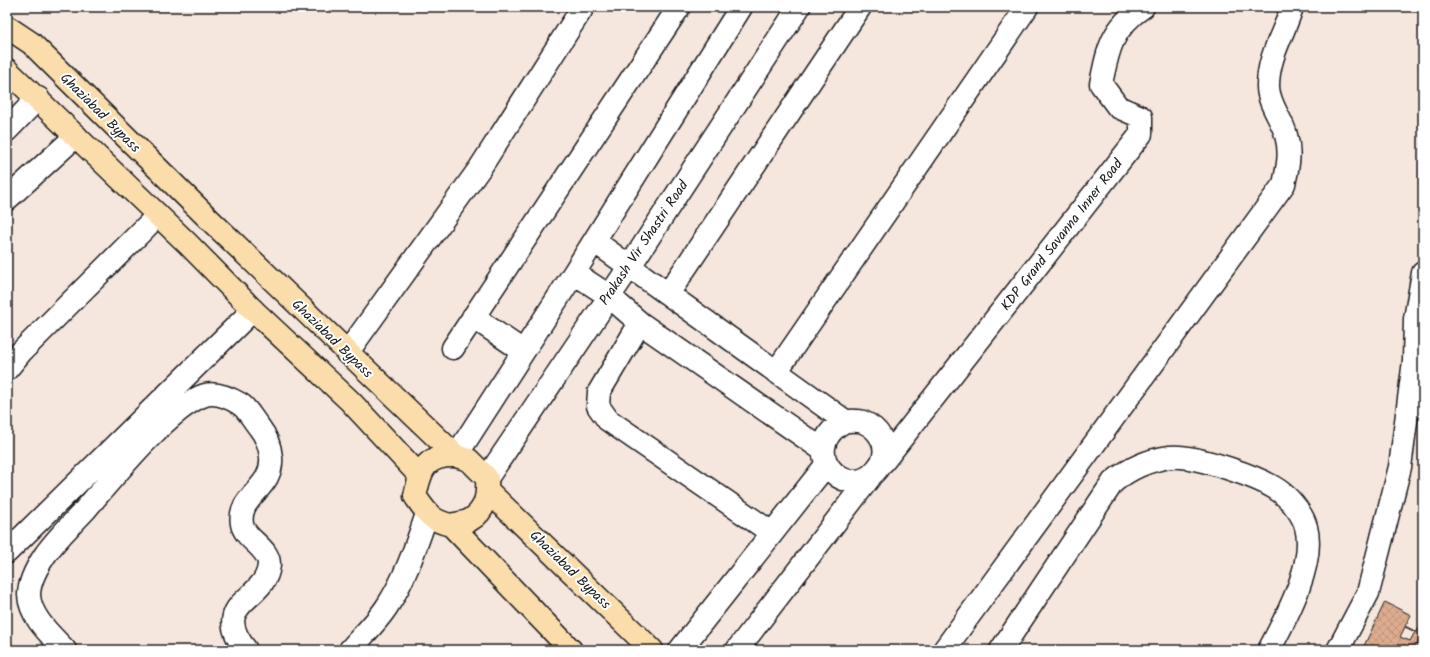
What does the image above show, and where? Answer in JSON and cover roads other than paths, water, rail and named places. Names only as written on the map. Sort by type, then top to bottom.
[{"type":"highway","name":"Ghaziabad Bypass","points":[[7,27],[31,43],[146,158],[347,353],[456,456],[469,460],[488,484],[652,650]]},
{"type":"highway","points":[[7,70],[38,98],[158,215],[253,310],[350,401],[419,475]]},
{"type":"highway","points":[[456,456],[443,455],[428,462],[419,475],[415,496],[427,514],[440,522],[451,524],[470,520],[485,505],[488,484]]},
{"type":"highway","points":[[451,524],[571,650]]},
{"type":"street","points":[[347,353],[480,168],[583,7]]},
{"type":"street","points":[[453,348],[679,7]]},
{"type":"street","points":[[456,456],[742,7]]},
{"type":"street","name":"Prakash Vir Shastri Road","points":[[488,484],[609,296],[799,7]]},
{"type":"street","points":[[668,294],[860,7]]},
{"type":"street","points":[[776,372],[1027,7]]},
{"type":"street","name":"KDP Grand Savanna Inner Road","points":[[876,469],[1141,134],[1141,117],[1118,106],[1101,84],[1106,60],[1116,33],[1130,16],[1143,7]]},
{"type":"street","points":[[944,650],[1284,184],[1289,161],[1286,135],[1275,113],[1268,87],[1277,43],[1292,7]]},
{"type":"street","points":[[7,130],[38,98]]},
{"type":"street","points":[[7,199],[76,136]]},
{"type":"street","points":[[7,368],[20,352],[158,215]]},
{"type":"street","points":[[594,241],[845,421]]},
{"type":"street","points":[[574,272],[609,296],[640,323],[824,457],[838,477],[854,482],[876,469]]},
{"type":"street","points":[[1338,650],[1368,593],[1400,467],[1414,361],[1419,335],[1423,273]]},
{"type":"street","points":[[7,552],[253,310]]},
{"type":"street","points":[[473,318],[523,351]]},
{"type":"street","points":[[640,323],[599,392],[598,406],[608,420],[772,533]]},
{"type":"street","points":[[65,650],[43,627],[35,613],[29,596],[32,578],[45,555],[138,450],[180,410],[205,395],[224,396],[242,405],[265,435],[270,450],[272,468],[262,485],[247,501],[242,513],[242,526],[264,553],[269,564],[267,575],[260,586],[236,609],[233,621],[237,638],[246,650]]},
{"type":"street","points":[[680,650],[772,533],[824,457],[826,437],[834,427],[845,421],[862,421],[876,430],[884,445],[876,469],[744,647]]},
{"type":"street","points":[[1001,650],[1113,482],[1128,469],[1150,461],[1172,457],[1200,460],[1256,479],[1281,493],[1297,509],[1306,527],[1308,552],[1298,587],[1269,650]]},
{"type":"street","points":[[350,650],[386,609],[393,597],[415,551],[427,514]]}]
